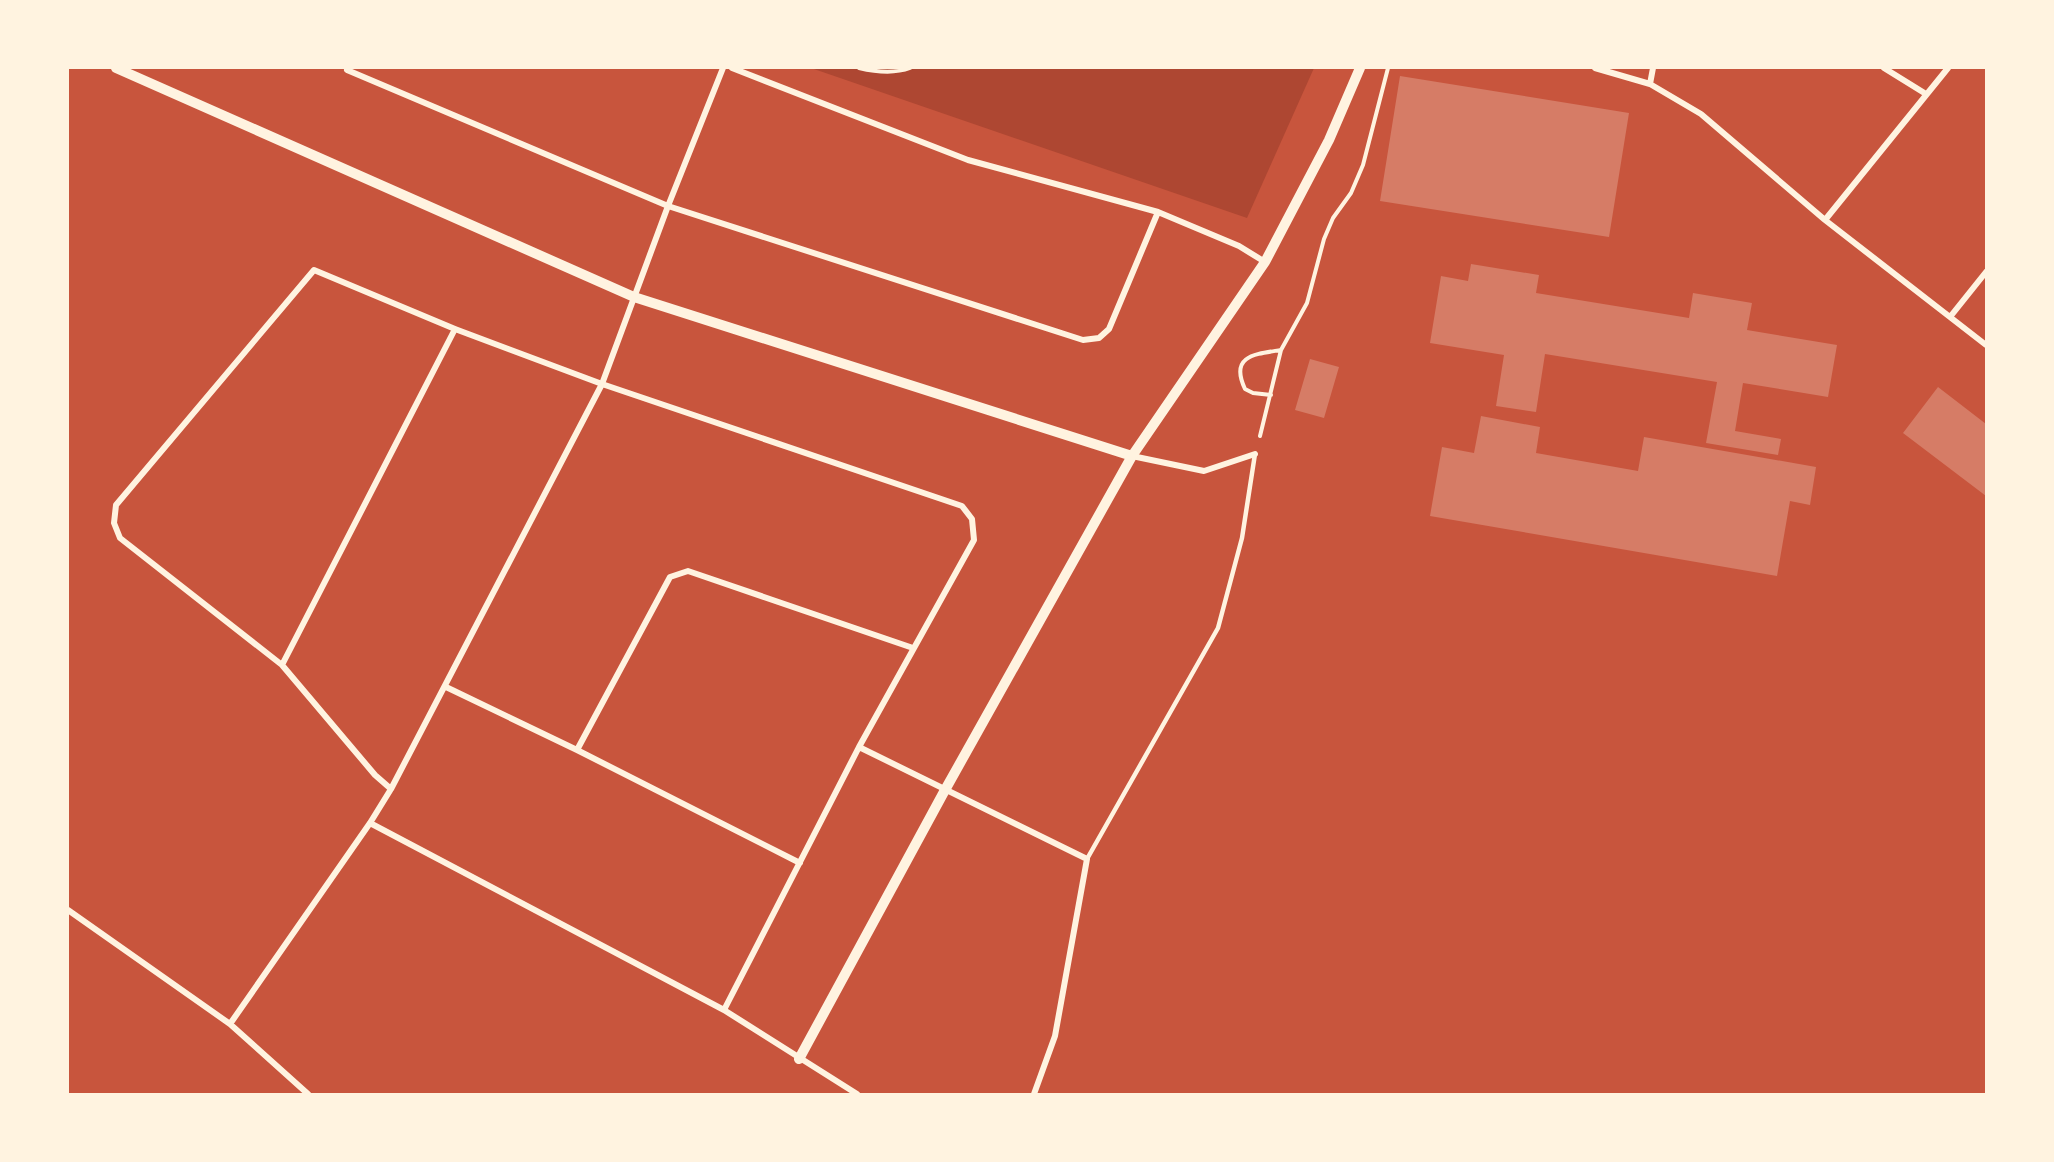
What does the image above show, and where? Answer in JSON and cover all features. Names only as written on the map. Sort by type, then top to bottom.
[{"type":"street","points":[[116,68],[634,297],[1132,456],[1204,471],[1255,454]]},
{"type":"street","points":[[349,68],[347,70],[668,206],[1083,340],[1099,338],[1109,329],[1158,212]]},
{"type":"street","points":[[230,1024],[370,823],[446,687],[602,384],[668,206],[723,68]]},
{"type":"street","points":[[732,68],[968,160],[1158,212],[1239,246],[1265,262]]},
{"type":"street","points":[[799,1059],[945,790],[1132,456],[1265,262],[1329,140],[1360,68]]},
{"type":"street","points":[[1595,68],[1650,84],[1701,114],[1826,220],[1986,345]]},
{"type":"street","points":[[1650,84],[1653,68]]},
{"type":"street","points":[[1884,68],[1926,94]]},
{"type":"street","points":[[1826,220],[1948,68]]},
{"type":"street","points":[[391,789],[375,775],[282,665],[120,538],[114,523],[116,505],[314,270],[455,329],[602,384],[962,506],[972,519],[974,540],[859,747],[724,1010]]},
{"type":"street","points":[[1950,317],[1986,273]]},
{"type":"street","points":[[282,665],[455,329]]},
{"type":"street","points":[[577,750],[670,578],[688,571],[913,648]]},
{"type":"street","points":[[446,687],[577,750],[800,863]]},
{"type":"street","points":[[859,747],[1087,859],[1054,1036],[1034,1095]]},
{"type":"street","points":[[370,823],[724,1010],[857,1095]]},
{"type":"street","points":[[68,910],[230,1024],[308,1095]]},
{"type":"lane","points":[[1087,859],[1218,628],[1242,538],[1255,454]]},
{"type":"path","points":[[860,68],[873,72],[910,68]]},
{"type":"path","points":[[1255,454],[1281,350],[1307,303],[1324,239],[1333,218],[1352,193],[1363,165],[1388,68]]},
{"type":"path","points":[[1271,394],[1253,393],[1245,388],[1240,370],[1243,361],[1251,356],[1281,350]]},
{"type":"shaded area","points":[[811,68],[1314,68],[1247,218]]},
{"type":"building","points":[[1400,76],[1629,113],[1609,237],[1380,201]]},
{"type":"building","points":[[1471,264],[1539,275],[1536,293],[1689,318],[1693,293],[1752,303],[1747,330],[1837,345],[1828,397],[1743,383],[1735,431],[1781,439],[1778,455],[1706,443],[1717,382],[1545,354],[1536,412],[1496,406],[1504,355],[1430,343],[1441,276],[1468,281]]},
{"type":"building","points":[[1310,359],[1339,367],[1324,418],[1295,410]]},
{"type":"building","points":[[1938,387],[1986,424],[1986,496],[1903,433]]},
{"type":"building","points":[[1481,416],[1540,427],[1536,453],[1638,471],[1644,437],[1816,467],[1810,505],[1790,501],[1777,576],[1430,516],[1442,447],[1474,453]]}]
